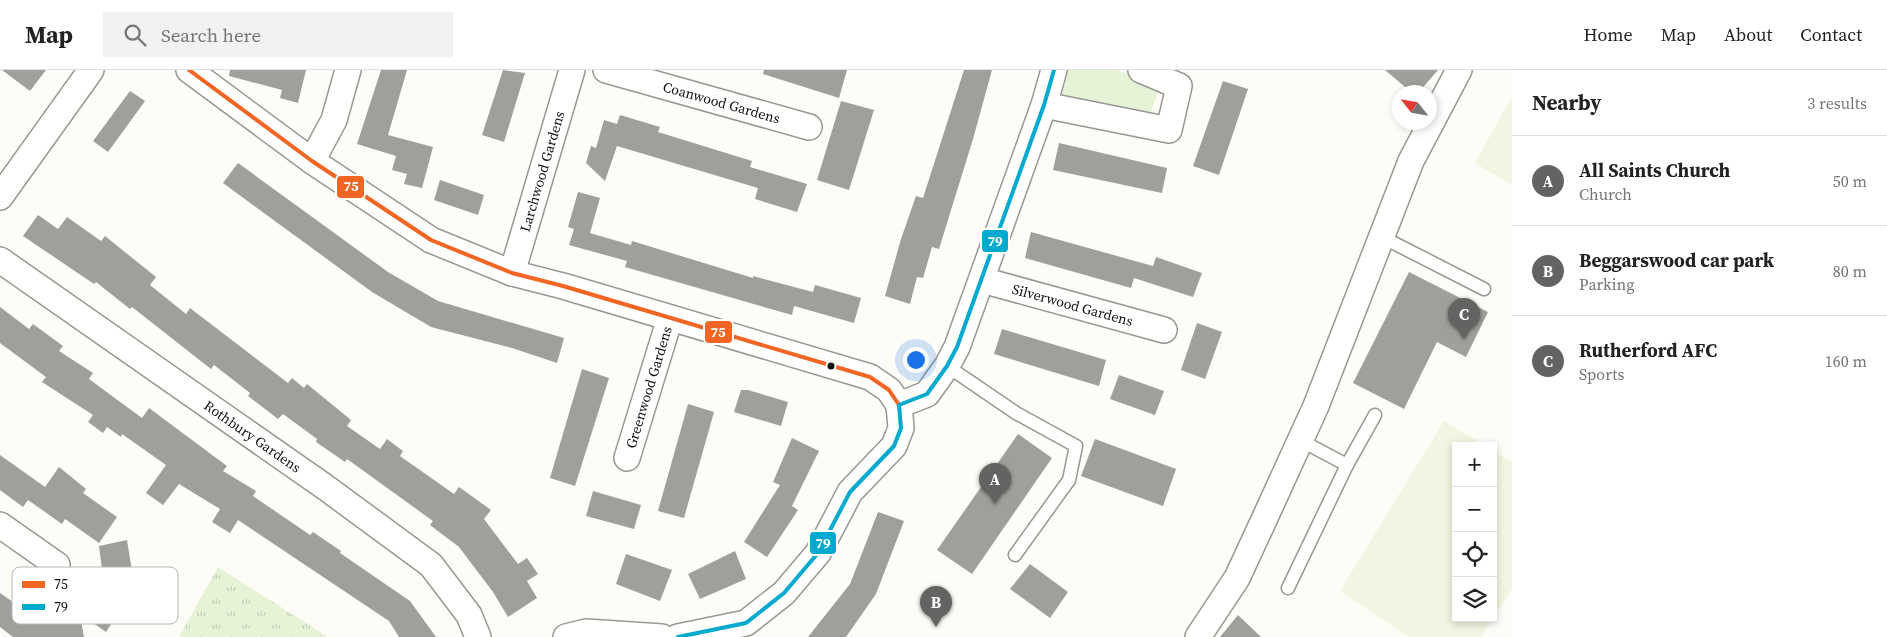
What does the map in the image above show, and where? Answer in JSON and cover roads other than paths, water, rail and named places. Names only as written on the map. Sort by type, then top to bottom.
[{"type":"street","points":[[0,197],[91,70]]},
{"type":"street","points":[[189,70],[312,160],[432,240],[512,273],[870,378],[889,390],[899,405],[901,428],[894,446],[850,492],[813,560],[749,630],[678,637]]},
{"type":"street","points":[[312,160],[334,120],[348,70]]},
{"type":"street","name":"Larchwood Gardens","points":[[512,273],[572,70]]},
{"type":"street","name":"Coanwood Gardens","points":[[606,70],[809,127]]},
{"type":"street","points":[[899,405],[927,394],[947,366],[957,347],[1044,104],[1054,70]]},
{"type":"street","points":[[1044,104],[1169,130],[1179,86],[1141,70]]},
{"type":"street","points":[[1198,637],[1237,578],[1316,406],[1411,161],[1459,70]]},
{"type":"street","name":"Rothbury Gardens","points":[[0,260],[317,482],[431,565],[469,615],[478,637]]},
{"type":"street","name":"Silverwood Gardens","points":[[982,280],[1164,330]]},
{"type":"street","name":"Greenwood Gardens","points":[[626,458],[670,318]]},
{"type":"street","points":[[0,526],[57,565]]},
{"type":"street","points":[[566,637],[586,632],[662,637]]},
{"type":"lane","points":[[1382,236],[1484,289]]},
{"type":"lane","points":[[947,366],[1016,414],[1076,446],[1069,480],[1015,555]]},
{"type":"lane","points":[[1288,588],[1347,465],[1375,415]]},
{"type":"lane","points":[[1300,440],[1347,465]]},
{"type":"place","name":"Rutherford AFC","points":[[1464,339]]},
{"type":"place","name":"All Saints Church","points":[[995,504]]},
{"type":"place","name":"Beggarswood car park","points":[[936,627]]}]
